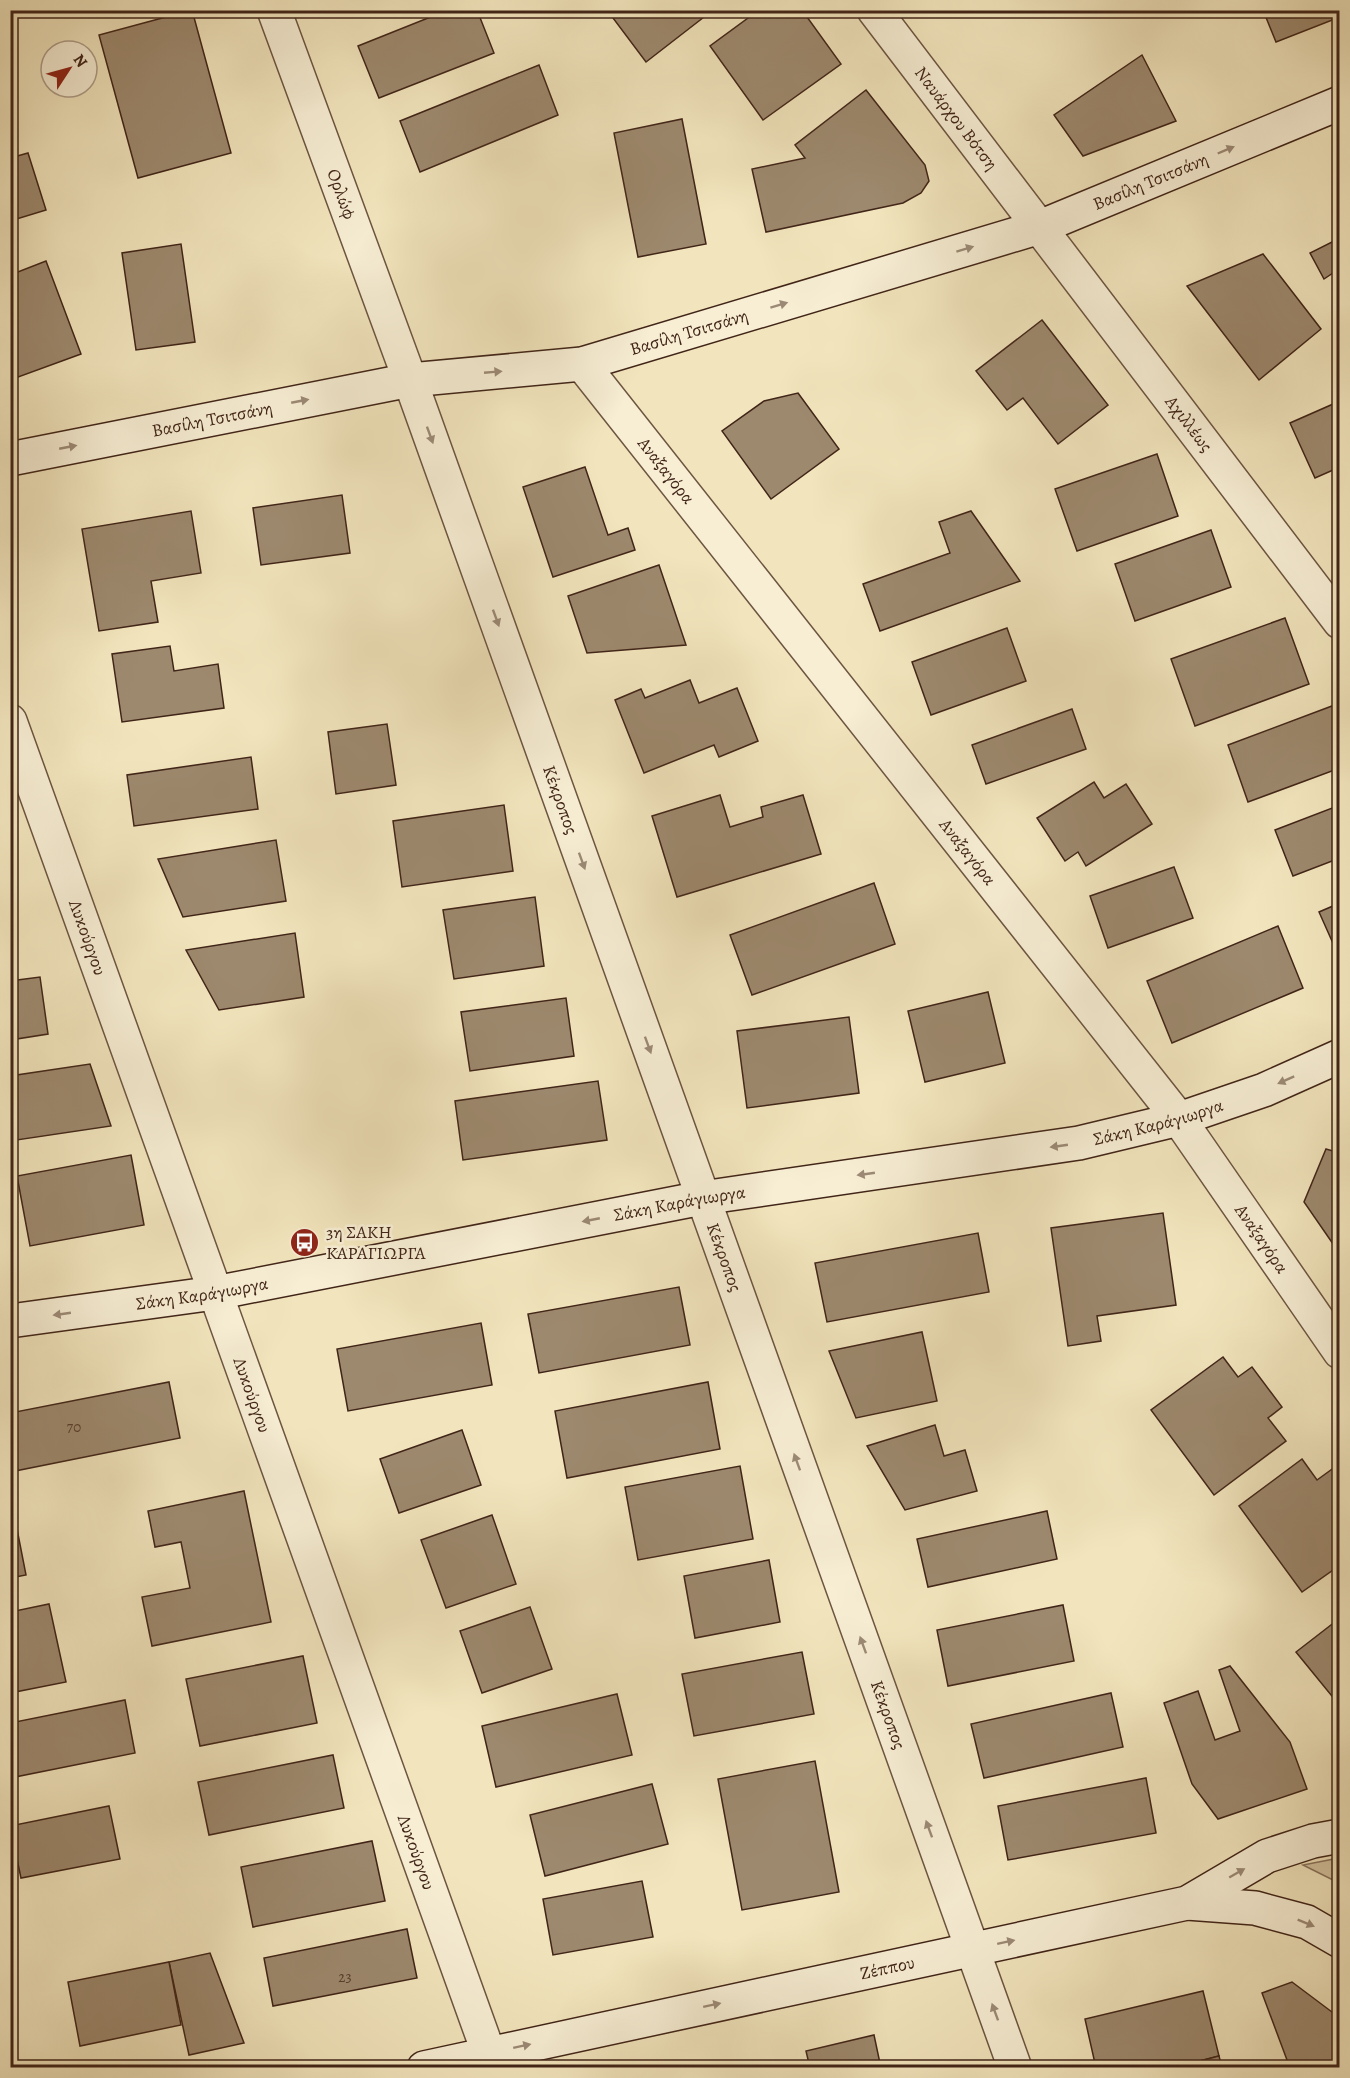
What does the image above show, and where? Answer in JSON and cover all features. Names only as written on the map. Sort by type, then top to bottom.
[{"type":"street","name":"Ορλώφ","points":[[274,10],[410,380]]},
{"type":"street","name":"Ναυάρχου Βότση","points":[[874,10],[1040,227]]},
{"type":"street","name":"Βασίλη Τσιτσάνη","points":[[10,459],[410,380],[582,364],[1040,227],[1340,103]]},
{"type":"street","name":"Αχιλλέως","points":[[1040,227],[1340,621]]},
{"type":"street","name":"Αναξαγόρα","points":[[582,364],[1179,1119],[1340,1352]]},
{"type":"street","name":"Κέκροπος","points":[[410,380],[1015,2067]]},
{"type":"street","name":"Λυκούργου","points":[[10,721],[491,2060]]},
{"type":"street","name":"Σάκη Καράγιωργα","points":[[10,1321],[215,1293],[702,1198],[1079,1143],[1179,1119],[1264,1090],[1340,1056]]},
{"type":"street","name":"Ζέππου","points":[[424,2067],[491,2060],[973,1949],[1187,1903],[1267,1856],[1313,1841],[1340,1836]]},
{"type":"street","points":[[1187,1903],[1255,1908],[1307,1922],[1340,1941]]},
{"type":"shaded area","points":[[1339,1858],[1339,1883],[1303,1865]]},
{"type":"building","points":[[192,10],[231,153],[138,178],[99,35]]},
{"type":"building","points":[[448,10],[477,10],[494,53],[379,98],[358,46]]},
{"type":"building","points":[[607,10],[713,10],[646,62]]},
{"type":"building","points":[[759,10],[802,10],[841,64],[763,120],[710,46]]},
{"type":"building","points":[[1263,10],[1340,10],[1340,17],[1276,42]]},
{"type":"building","points":[[1142,55],[1176,121],[1083,156],[1054,115]]},
{"type":"building","points":[[539,65],[558,115],[420,172],[400,121]]},
{"type":"building","points":[[866,90],[925,165],[929,181],[921,193],[903,203],[766,232],[752,169],[805,158],[795,145]]},
{"type":"building","points":[[682,119],[706,244],[638,257],[614,133]]},
{"type":"building","points":[[28,153],[46,210],[10,221],[10,158]]},
{"type":"building","points":[[1340,238],[1340,285],[1333,273],[1324,279],[1310,253]]},
{"type":"building","points":[[181,244],[195,342],[136,350],[122,253]]},
{"type":"building","points":[[1263,254],[1321,329],[1259,380],[1187,286]]},
{"type":"building","points":[[46,261],[81,354],[10,380],[10,275]]},
{"type":"building","points":[[1042,320],[1108,405],[1058,444],[1023,398],[1007,410],[976,371]]},
{"type":"building","points":[[798,393],[839,449],[771,499],[722,431],[764,401]]},
{"type":"building","points":[[1340,401],[1340,467],[1315,478],[1290,423]]},
{"type":"building","points":[[1157,454],[1178,516],[1077,551],[1055,489]]},
{"type":"building","points":[[585,467],[608,535],[628,528],[635,550],[553,577],[523,487]]},
{"type":"building","points":[[342,495],[350,553],[261,565],[253,508]]},
{"type":"building","points":[[191,511],[201,573],[151,581],[158,622],[99,631],[82,529]]},
{"type":"building","points":[[971,511],[1020,581],[880,631],[863,584],[950,553],[939,522]]},
{"type":"building","points":[[1211,530],[1231,587],[1135,621],[1115,564]]},
{"type":"building","points":[[659,565],[686,645],[587,653],[568,596]]},
{"type":"building","points":[[1285,618],[1309,684],[1195,726],[1171,659]]},
{"type":"building","points":[[1007,628],[1026,681],[931,715],[912,662]]},
{"type":"building","points":[[170,646],[174,671],[218,664],[224,708],[122,722],[112,654]]},
{"type":"building","points":[[690,680],[699,703],[737,688],[758,741],[719,757],[714,745],[644,773],[615,700],[641,689],[645,698]]},
{"type":"building","points":[[1332,706],[1340,716],[1340,768],[1248,802],[1228,745]]},
{"type":"building","points":[[1072,709],[1086,749],[986,784],[972,745]]},
{"type":"building","points":[[387,724],[396,785],[336,794],[328,732]]},
{"type":"building","points":[[251,757],[258,809],[134,826],[127,775]]},
{"type":"building","points":[[1094,782],[1104,798],[1126,784],[1152,824],[1086,866],[1078,852],[1065,861],[1037,818]]},
{"type":"building","points":[[720,795],[730,827],[763,817],[761,807],[803,795],[821,854],[677,897],[652,816]]},
{"type":"building","points":[[504,805],[513,871],[402,887],[393,821]]},
{"type":"building","points":[[1340,805],[1340,858],[1293,876],[1275,830]]},
{"type":"building","points":[[276,840],[286,901],[183,917],[158,859]]},
{"type":"building","points":[[1174,867],[1193,918],[1108,948],[1090,896]]},
{"type":"building","points":[[874,883],[895,944],[752,995],[730,935]]},
{"type":"building","points":[[535,897],[544,966],[454,979],[443,910]]},
{"type":"building","points":[[1340,903],[1340,959],[1319,912]]},
{"type":"building","points":[[1278,926],[1303,988],[1172,1043],[1147,981]]},
{"type":"building","points":[[295,933],[304,997],[219,1010],[186,950]]},
{"type":"building","points":[[40,977],[48,1034],[10,1040],[10,981]]},
{"type":"building","points":[[988,992],[1005,1063],[925,1082],[908,1011]]},
{"type":"building","points":[[566,998],[574,1056],[470,1071],[461,1012]]},
{"type":"building","points":[[849,1017],[859,1093],[747,1108],[737,1031]]},
{"type":"building","points":[[90,1064],[111,1126],[10,1141],[10,1076]]},
{"type":"building","points":[[598,1081],[607,1140],[463,1160],[455,1101]]},
{"type":"building","points":[[1326,1149],[1340,1153],[1340,1254],[1304,1202]]},
{"type":"building","points":[[131,1155],[144,1225],[30,1246],[17,1176]]},
{"type":"building","points":[[1163,1213],[1176,1305],[1097,1316],[1101,1341],[1068,1346],[1051,1228]]},
{"type":"building","points":[[978,1233],[989,1292],[827,1322],[815,1263]]},
{"type":"building","points":[[679,1287],[690,1345],[539,1373],[528,1314]]},
{"type":"building","points":[[481,1323],[492,1385],[348,1411],[337,1349]]},
{"type":"building","points":[[922,1332],[937,1401],[856,1418],[829,1351]]},
{"type":"building","points":[[1223,1357],[1238,1377],[1252,1367],[1282,1407],[1268,1418],[1286,1441],[1214,1495],[1151,1410]]},
{"type":"building","points":[[169,1382],[180,1438],[10,1472],[10,1413]]},
{"type":"building","points":[[708,1382],[720,1449],[567,1478],[555,1411]]},
{"type":"building","points":[[935,1425],[944,1456],[965,1450],[977,1491],[905,1510],[867,1446]]},
{"type":"building","points":[[462,1430],[481,1485],[399,1513],[380,1459]]},
{"type":"building","points":[[1302,1459],[1317,1480],[1335,1467],[1340,1473],[1340,1565],[1302,1592],[1239,1506]]},
{"type":"building","points":[[740,1466],[753,1539],[638,1560],[625,1487]]},
{"type":"building","points":[[244,1491],[271,1622],[152,1646],[142,1597],[190,1588],[181,1542],[155,1547],[148,1511]]},
{"type":"building","points":[[1047,1511],[1057,1559],[928,1587],[917,1539]]},
{"type":"building","points":[[492,1515],[516,1584],[446,1608],[421,1540]]},
{"type":"building","points":[[17,1529],[26,1575],[10,1578],[10,1530]]},
{"type":"building","points":[[769,1560],[780,1622],[695,1638],[684,1576]]},
{"type":"building","points":[[49,1604],[66,1682],[10,1693],[10,1612]]},
{"type":"building","points":[[1063,1605],[1074,1661],[948,1686],[937,1630]]},
{"type":"building","points":[[530,1607],[552,1669],[482,1693],[460,1631]]},
{"type":"building","points":[[1340,1618],[1340,1706],[1296,1652]]},
{"type":"building","points":[[802,1652],[814,1714],[694,1736],[682,1674]]},
{"type":"building","points":[[303,1656],[317,1723],[200,1746],[186,1679]]},
{"type":"building","points":[[1230,1666],[1290,1742],[1307,1789],[1218,1819],[1192,1784],[1164,1703],[1198,1691],[1215,1740],[1240,1731],[1219,1670]]},
{"type":"building","points":[[1111,1693],[1123,1747],[984,1778],[971,1724]]},
{"type":"building","points":[[617,1694],[632,1755],[496,1787],[482,1726]]},
{"type":"building","points":[[125,1700],[135,1753],[10,1778],[10,1723]]},
{"type":"building","points":[[333,1755],[344,1808],[209,1835],[198,1782]]},
{"type":"building","points":[[815,1761],[839,1892],[742,1910],[718,1779]]},
{"type":"building","points":[[1146,1778],[1156,1833],[1008,1860],[998,1806]]},
{"type":"building","points":[[652,1784],[668,1844],[545,1876],[530,1815]]},
{"type":"building","points":[[109,1806],[120,1859],[21,1878],[10,1826]]},
{"type":"building","points":[[372,1841],[385,1901],[253,1927],[241,1867]]},
{"type":"building","points":[[642,1881],[653,1937],[553,1955],[543,1899]]},
{"type":"building","points":[[407,1929],[417,1978],[273,2006],[264,1958]]},
{"type":"building","points":[[210,1953],[244,2043],[189,2055],[169,1962]]},
{"type":"building","points":[[169,1962],[181,2025],[80,2046],[68,1982]]},
{"type":"building","points":[[1292,1982],[1340,2018],[1340,2068],[1290,2068],[1262,1993]]},
{"type":"building","points":[[1203,1991],[1219,2056],[1173,2068],[1096,2068],[1085,2019]]},
{"type":"building","points":[[874,2035],[881,2068],[810,2068],[806,2051]]},
{"type":"building","points":[[1219,2056],[1222,2068],[1173,2068]]},
{"type":"place","name":"3η ΣΑΚΗ ΚΑΡΑΓΙΩΡΓΑ","points":[[305,1242]]}]
